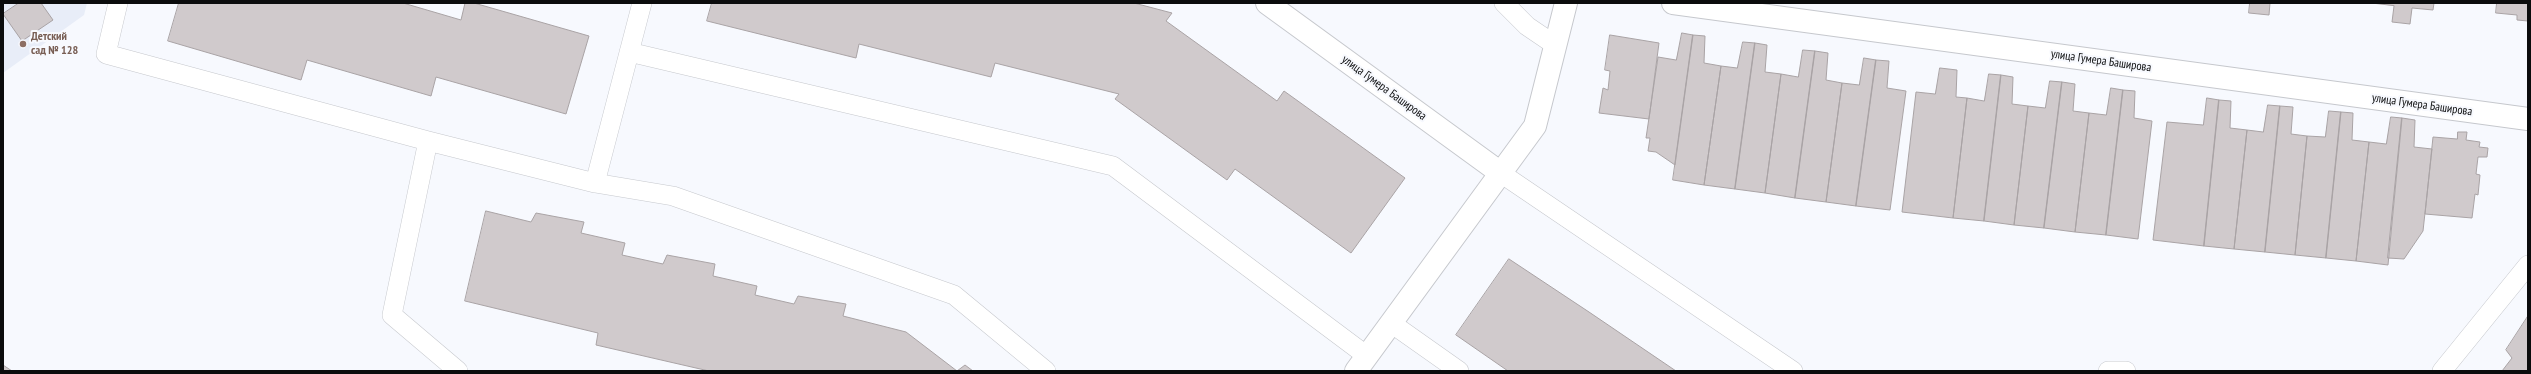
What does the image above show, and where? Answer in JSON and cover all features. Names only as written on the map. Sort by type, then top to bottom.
[{"type":"street","name":"улица Гумера Баширова","points":[[1267,3],[1502,174]]},
{"type":"street","points":[[1361,364],[1502,174],[1535,126],[1566,3]]},
{"type":"street","name":"улица Гумера Баширова","points":[[1673,3],[2528,119]]},
{"type":"lane","points":[[118,3],[106,54],[428,141],[595,183],[672,196],[954,295],[1046,371]]},
{"type":"lane","points":[[595,183],[642,3]]},
{"type":"lane","points":[[1504,3],[1527,26],[1555,45]]},
{"type":"lane","points":[[630,52],[1113,166],[1361,364]]},
{"type":"lane","points":[[428,141],[392,315],[458,371]]},
{"type":"lane","points":[[1502,174],[1793,371]]},
{"type":"lane","points":[[2442,371],[2528,265]]},
{"type":"lane","points":[[1391,323],[1460,371]]},
{"type":"lane","points":[[2108,371],[2126,371]]},
{"type":"shaded area","name":"Детский сад № 128","points":[[3,3],[87,3],[84,15],[3,73]]},
{"type":"building","points":[[19,3],[41,3],[53,20],[22,41],[3,14]]},
{"type":"building","points":[[179,3],[403,3],[461,20],[465,3],[474,3],[589,36],[566,114],[436,77],[431,96],[307,60],[301,80],[168,41]]},
{"type":"building","points":[[712,3],[1134,3],[1172,13],[1166,21],[1277,101],[1284,91],[1405,178],[1351,253],[1235,169],[1227,180],[1115,99],[1119,94],[995,63],[991,77],[859,44],[856,58],[707,21]]},
{"type":"building","points":[[2250,3],[2270,3],[2269,15],[2249,13]]},
{"type":"building","points":[[2372,3],[2434,3],[2433,10],[2412,8],[2410,24],[2392,22],[2394,6]]},
{"type":"building","points":[[2497,3],[2528,3],[2528,21],[2517,20],[2517,15],[2496,13]]},
{"type":"building","points":[[1682,33],[1693,35],[1675,165],[1656,152],[1648,151],[1650,138],[1646,138],[1658,57],[1676,60]]},
{"type":"building","points":[[1610,35],[1659,43],[1649,119],[1599,113],[1603,88],[1608,90],[1610,71],[1605,70]]},
{"type":"building","points":[[1693,35],[1705,36],[1704,63],[1721,66],[1704,185],[1673,180]]},
{"type":"building","points":[[1743,42],[1755,43],[1735,189],[1704,185],[1721,66],[1737,68]]},
{"type":"building","points":[[1755,43],[1767,45],[1765,72],[1781,74],[1765,193],[1735,189]]},
{"type":"building","points":[[1803,50],[1815,51],[1795,198],[1765,193],[1781,74],[1798,77]]},
{"type":"building","points":[[1815,51],[1828,53],[1826,80],[1842,83],[1826,202],[1795,198]]},
{"type":"building","points":[[1864,58],[1876,60],[1856,206],[1826,202],[1842,83],[1859,85]]},
{"type":"building","points":[[1876,60],[1889,61],[1887,88],[1906,91],[1890,210],[1856,206]]},
{"type":"building","points":[[1940,68],[1957,70],[1956,97],[1967,98],[1953,218],[1902,212],[1916,92],[1935,94]]},
{"type":"building","points":[[1989,74],[2001,75],[1984,221],[1953,218],[1967,98],[1984,101]]},
{"type":"building","points":[[2001,75],[2013,77],[2012,104],[2028,106],[2014,225],[1984,221]]},
{"type":"building","points":[[2050,81],[2062,82],[2044,228],[2014,225],[2028,106],[2045,108]]},
{"type":"building","points":[[2062,82],[2075,84],[2073,111],[2089,113],[2075,232],[2044,228]]},
{"type":"building","points":[[2111,88],[2123,90],[2106,235],[2075,232],[2089,113],[2106,115]]},
{"type":"building","points":[[2123,90],[2135,91],[2134,118],[2152,121],[2138,239],[2106,235]]},
{"type":"building","points":[[2207,98],[2219,100],[2204,246],[2153,240],[2167,122],[2203,125]]},
{"type":"building","points":[[2219,100],[2231,101],[2230,128],[2247,130],[2234,249],[2204,246]]},
{"type":"building","points":[[2268,105],[2280,106],[2265,252],[2234,249],[2247,130],[2263,132]]},
{"type":"building","points":[[2280,106],[2293,107],[2291,134],[2307,136],[2295,255],[2265,252]]},
{"type":"building","points":[[2329,111],[2341,112],[2326,258],[2295,255],[2307,136],[2325,137]]},
{"type":"building","points":[[2341,112],[2353,113],[2352,140],[2369,142],[2356,261],[2326,258]]},
{"type":"building","points":[[2391,117],[2402,118],[2388,265],[2356,261],[2369,142],[2386,144]]},
{"type":"building","points":[[2402,118],[2415,120],[2414,147],[2432,149],[2423,231],[2404,259],[2388,258]]},
{"type":"building","points":[[2458,132],[2467,132],[2466,140],[2480,142],[2479,147],[2488,148],[2487,157],[2478,157],[2476,174],[2480,175],[2478,195],[2475,194],[2472,218],[2425,214],[2433,137],[2457,139]]},
{"type":"building","points":[[486,211],[531,222],[536,213],[584,222],[581,233],[625,243],[622,255],[663,264],[667,255],[715,264],[713,276],[757,286],[755,295],[794,304],[798,296],[846,304],[843,316],[906,332],[957,371],[709,371],[596,345],[598,333],[465,301]]},
{"type":"building","points":[[1509,259],[1676,371],[1508,371],[1456,335]]},
{"type":"building","points":[[2528,316],[2528,371],[2502,371],[2512,358],[2506,350]]},
{"type":"building","points":[[3,365],[12,371],[3,371]]},
{"type":"building","points":[[965,365],[973,371],[957,371]]},
{"type":"place","name":"Детский сад № 128","points":[[23,44]]}]
